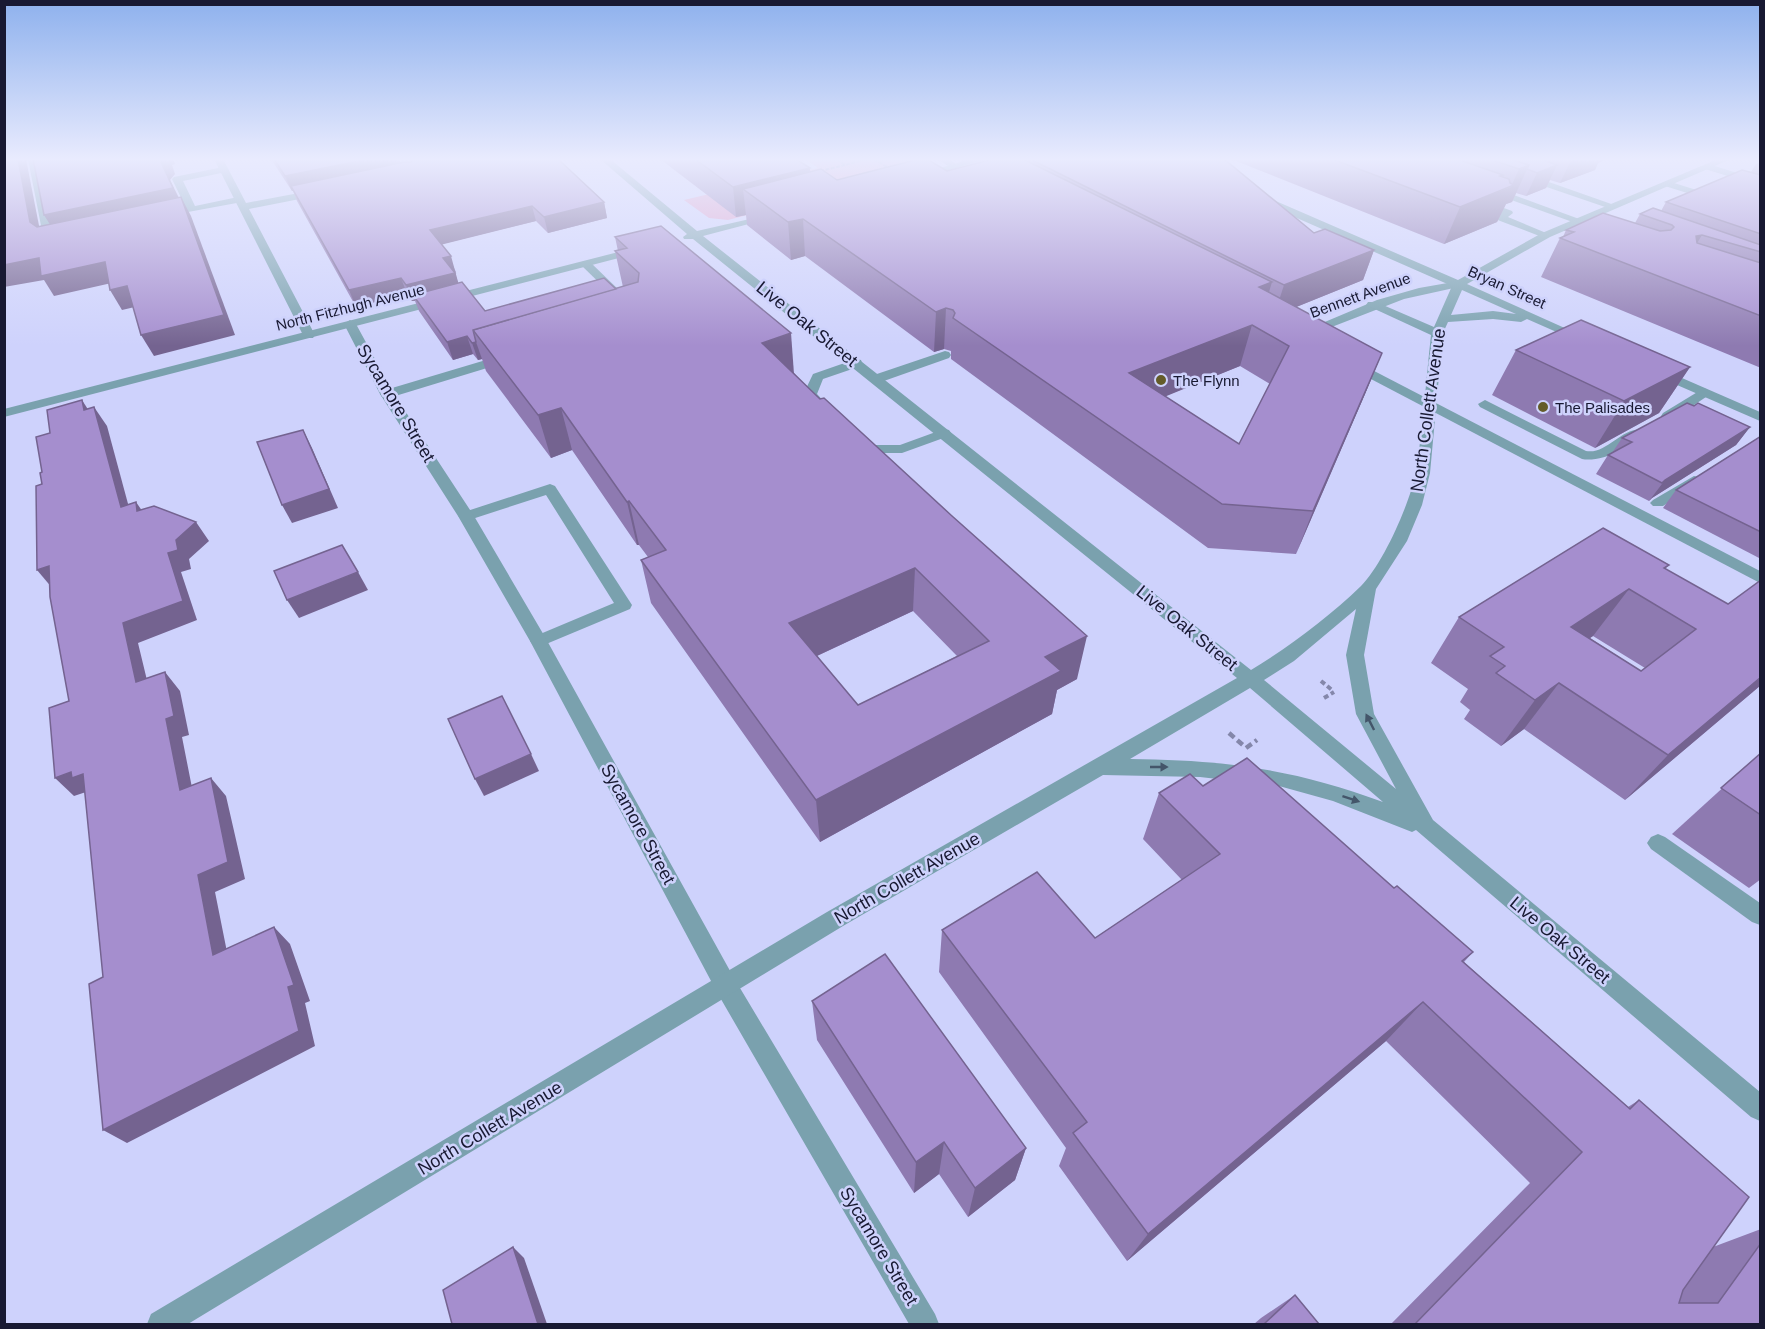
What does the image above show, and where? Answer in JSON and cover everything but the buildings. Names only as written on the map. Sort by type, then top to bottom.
[{"type":"street","points":[[45,221],[49,241],[71,237]]},
{"type":"street","points":[[249,221],[309,335]]},
{"type":"street","name":"Live Oak Street","points":[[678,221],[1252,680],[1761,1108]]},
{"type":"street","points":[[678,240],[750,221]]},
{"type":"street","name":"Bryan Street","points":[[1315,221],[1598,345]]},
{"type":"street","points":[[1511,221],[1566,239]]},
{"type":"street","points":[[1577,221],[1603,230]]},
{"type":"street","name":"Bennett Avenue","points":[[1315,343],[1296,333],[1372,305],[1430,287],[1459,284],[1548,234],[1577,221]]},
{"type":"street","name":"North Fitzhugh Avenue","points":[[4,413],[649,247]]},
{"type":"street","points":[[586,264],[626,303]]},
{"type":"street","name":"North Collett Avenue","points":[[161,1324],[845,913],[1252,680],[1288,656],[1368,589],[1399,541],[1414,505],[1423,473],[1437,333],[1459,284]]},
{"type":"street","points":[[1372,305],[1437,333]]},
{"type":"street","points":[[1442,319],[1507,316],[1555,327]]},
{"type":"street","name":"Sycamore Street","points":[[350,324],[387,394],[466,516],[539,641],[726,986],[925,1324]]},
{"type":"street","points":[[387,394],[520,354]]},
{"type":"street","points":[[876,379],[945,355]]},
{"type":"street","points":[[1343,358],[1761,578]]},
{"type":"street","points":[[834,418],[810,395],[818,377],[856,363]]},
{"type":"street","points":[[1651,369],[1761,417]]},
{"type":"street","points":[[1485,404],[1582,455],[1593,457],[1665,417],[1704,392]]},
{"type":"street","points":[[849,433],[865,449],[902,449],[944,433]]},
{"type":"street","points":[[1658,503],[1704,473]]},
{"type":"street","points":[[466,516],[550,489],[624,605],[539,641]]},
{"type":"street","points":[[1368,589],[1355,656],[1365,714],[1428,829]]},
{"type":"street","points":[[1101,766],[1198,767],[1260,775],[1355,800],[1428,829]]},
{"type":"street","points":[[1658,843],[1761,915]]},
{"type":"path","points":[[1324,698],[1335,691]]},
{"type":"path","points":[[1246,748],[1257,740]]},
{"type":"place","name":"The Flynn","points":[[1161,380]]},
{"type":"place","name":"The Palisades","points":[[1543,407]]}]
